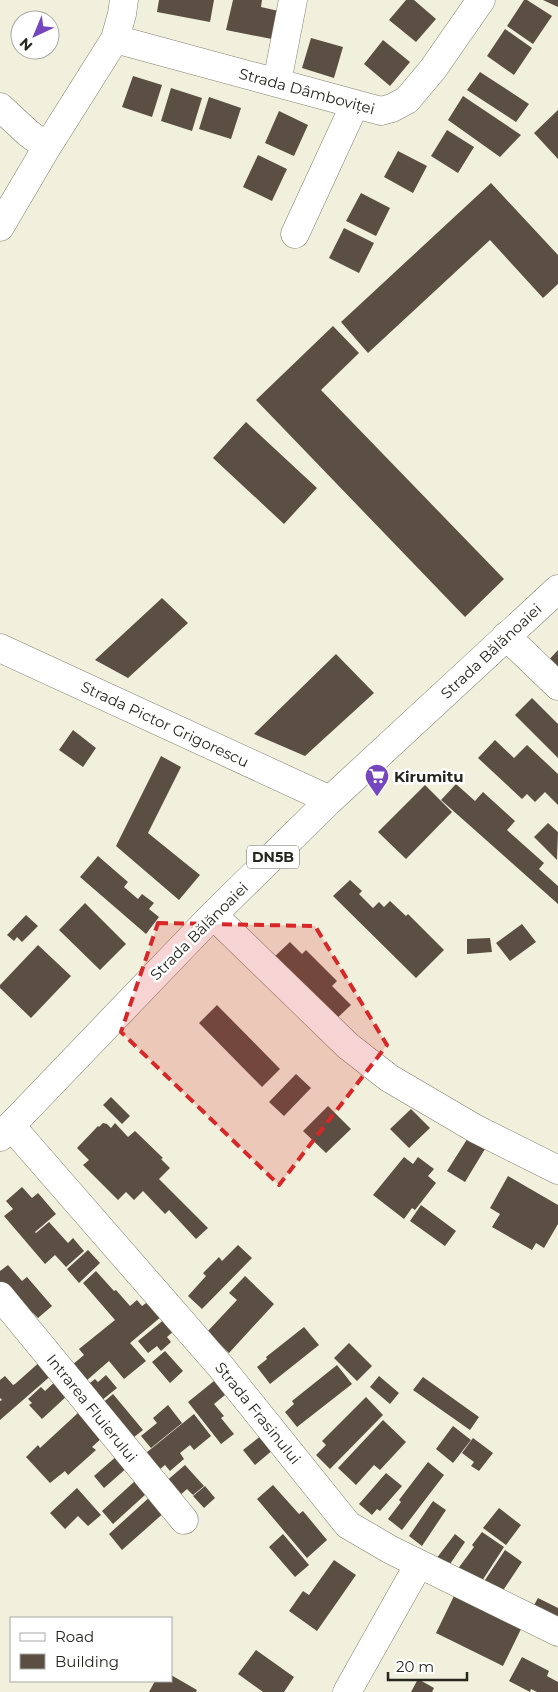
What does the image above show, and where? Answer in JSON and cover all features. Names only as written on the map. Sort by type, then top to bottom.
[{"type":"street","points":[[0,227],[47,147],[115,39],[124,0]]},
{"type":"street","points":[[277,82],[293,0]]},
{"type":"street","name":"Strada Dâmboviței","points":[[115,39],[381,111],[392,108],[407,100],[434,68],[481,0]]},
{"type":"street","points":[[295,234],[355,104]]},
{"type":"street","points":[[0,107],[28,133],[47,147]]},
{"type":"street","name":"Strada Bălănoaiei","points":[[5,1131],[213,915],[330,800],[558,589]]},
{"type":"street","points":[[506,636],[558,686]]},
{"type":"street","name":"Strada Pictor Grigorescu","points":[[0,648],[330,800]]},
{"type":"street","points":[[213,915],[348,1046],[389,1078],[476,1129],[558,1170]]},
{"type":"street","name":"Strada Frasinului","points":[[5,1131],[214,1360],[284,1445],[341,1519],[361,1533],[419,1564],[558,1632]]},
{"type":"street","name":"Intrarea Fluierului","points":[[0,1296],[184,1520]]},
{"type":"street","points":[[346,1692],[419,1564]]},
{"type":"highlighted area","points":[[158,923],[315,926],[387,1045],[279,1185],[121,1032]]},
{"type":"building","points":[[159,0],[214,0],[210,22],[157,12]]},
{"type":"building","points":[[233,0],[262,0],[261,7],[283,12],[277,40],[226,30]]},
{"type":"building","points":[[406,0],[414,0],[436,19],[416,42],[389,20]]},
{"type":"building","points":[[524,0],[552,16],[533,44],[507,26]]},
{"type":"building","points":[[543,0],[558,0],[558,7]]},
{"type":"building","points":[[505,29],[532,48],[514,75],[487,56]]},
{"type":"building","points":[[311,38],[343,47],[334,78],[302,68]]},
{"type":"building","points":[[383,40],[410,62],[390,86],[364,64]]},
{"type":"building","points":[[480,72],[529,104],[516,122],[467,90]]},
{"type":"building","points":[[133,76],[162,85],[152,117],[122,107]]},
{"type":"building","points":[[171,88],[202,98],[192,131],[161,121]]},
{"type":"building","points":[[463,96],[521,135],[500,157],[448,120]]},
{"type":"building","points":[[209,97],[241,108],[231,139],[199,129]]},
{"type":"building","points":[[558,110],[558,159],[534,133]]},
{"type":"building","points":[[279,111],[308,125],[294,156],[265,143]]},
{"type":"building","points":[[447,130],[474,147],[458,173],[431,156]]},
{"type":"building","points":[[398,151],[427,166],[413,193],[384,177]]},
{"type":"building","points":[[258,155],[287,169],[272,201],[243,187]]},
{"type":"building","points":[[491,183],[558,255],[558,284],[543,298],[490,240],[368,353],[341,322]]},
{"type":"building","points":[[361,193],[390,208],[376,236],[346,221]]},
{"type":"building","points":[[344,228],[374,243],[359,273],[329,258]]},
{"type":"building","points":[[333,326],[359,353],[321,390],[504,579],[465,617],[256,400]]},
{"type":"building","points":[[246,422],[317,488],[284,524],[213,458]]},
{"type":"building","points":[[162,598],[188,623],[128,678],[95,660]]},
{"type":"building","points":[[558,650],[558,677],[545,664]]},
{"type":"building","points":[[336,654],[374,693],[305,756],[254,734]]},
{"type":"building","points":[[532,698],[558,724],[558,758],[515,715]]},
{"type":"building","points":[[73,730],[96,748],[83,767],[59,750]]},
{"type":"building","points":[[495,740],[514,758],[527,745],[558,774],[558,805],[545,792],[535,802],[527,794],[522,799],[478,758]]},
{"type":"building","points":[[161,756],[181,767],[148,833],[200,875],[179,900],[116,846]]},
{"type":"building","points":[[456,784],[475,801],[483,792],[515,821],[507,830],[544,863],[539,869],[558,886],[558,904],[441,800]]},
{"type":"building","points":[[425,785],[452,812],[406,859],[378,832]]},
{"type":"building","points":[[548,823],[558,832],[557,860],[534,837]]},
{"type":"building","points":[[98,856],[128,882],[124,887],[138,899],[142,894],[154,903],[149,909],[159,917],[146,934],[80,877]]},
{"type":"building","points":[[350,880],[362,891],[359,894],[373,908],[379,902],[384,907],[390,901],[406,916],[408,914],[444,950],[416,978],[333,896]]},
{"type":"building","points":[[85,903],[126,944],[100,970],[59,930]]},
{"type":"building","points":[[26,915],[38,926],[22,942],[17,937],[14,941],[7,935]]},
{"type":"building","points":[[522,924],[536,942],[510,961],[496,943]]},
{"type":"building","points":[[490,938],[492,952],[467,954],[467,939]]},
{"type":"building","points":[[290,942],[302,954],[306,950],[337,981],[332,986],[351,1005],[333,1022],[272,959]]},
{"type":"building","points":[[38,945],[71,976],[31,1018],[0,988],[0,985]]},
{"type":"building","points":[[217,1005],[280,1069],[262,1087],[199,1023]]},
{"type":"building","points":[[296,1074],[311,1088],[284,1116],[269,1102]]},
{"type":"building","points":[[111,1097],[130,1116],[122,1124],[103,1105]]},
{"type":"building","points":[[328,1106],[351,1129],[326,1153],[303,1131]]},
{"type":"building","points":[[411,1109],[430,1128],[409,1148],[390,1129]]},
{"type":"building","points":[[103,1123],[111,1128],[115,1123],[128,1137],[135,1131],[163,1158],[161,1159],[170,1168],[159,1179],[208,1228],[196,1239],[169,1210],[165,1214],[143,1191],[134,1200],[126,1192],[118,1200],[83,1165],[89,1160],[77,1148]]},
{"type":"building","points":[[471,1133],[488,1144],[465,1182],[447,1171]]},
{"type":"building","points":[[404,1157],[413,1164],[418,1157],[434,1169],[428,1176],[436,1183],[415,1210],[412,1208],[404,1219],[373,1195]]},
{"type":"building","points":[[508,1176],[558,1205],[558,1224],[544,1248],[536,1243],[532,1250],[492,1227],[500,1214],[490,1208]]},
{"type":"building","points":[[22,1187],[32,1198],[38,1193],[56,1214],[35,1232],[49,1222],[68,1243],[73,1238],[84,1251],[66,1267],[55,1255],[45,1264],[4,1216],[13,1209],[6,1201]]},
{"type":"building","points":[[421,1205],[456,1231],[445,1246],[410,1221]]},
{"type":"building","points":[[238,1245],[252,1258],[202,1309],[188,1296],[206,1276],[203,1273],[219,1257],[222,1261]]},
{"type":"building","points":[[88,1250],[100,1263],[79,1283],[67,1269]]},
{"type":"building","points":[[8,1265],[22,1281],[27,1277],[52,1306],[38,1318],[33,1313],[27,1319],[0,1288],[0,1271]]},
{"type":"building","points":[[96,1271],[130,1306],[137,1300],[142,1306],[149,1301],[162,1316],[130,1343],[146,1361],[124,1379],[109,1361],[86,1381],[72,1365],[84,1355],[79,1349],[115,1320],[83,1283]]},
{"type":"building","points":[[245,1276],[274,1304],[229,1353],[207,1332],[237,1300],[229,1293]]},
{"type":"building","points":[[166,1318],[176,1329],[167,1337],[171,1342],[161,1351],[157,1346],[148,1353],[138,1341]]},
{"type":"building","points":[[304,1327],[319,1345],[270,1384],[257,1367],[267,1359],[266,1357]]},
{"type":"building","points":[[349,1343],[372,1366],[357,1381],[334,1358]]},
{"type":"building","points":[[165,1351],[183,1371],[170,1383],[152,1362]]},
{"type":"building","points":[[42,1360],[54,1373],[0,1420],[0,1401],[2,1400],[0,1398],[0,1380],[5,1376],[13,1385]]},
{"type":"building","points":[[337,1365],[352,1384],[297,1427],[285,1412],[294,1404],[292,1401]]},
{"type":"building","points":[[106,1375],[117,1388],[96,1405],[82,1389],[95,1379],[98,1382]]},
{"type":"building","points":[[379,1376],[399,1393],[390,1404],[370,1387]]},
{"type":"building","points":[[423,1377],[479,1417],[470,1430],[413,1390]]},
{"type":"building","points":[[57,1380],[69,1394],[42,1419],[29,1405],[32,1403],[28,1399],[41,1387],[45,1391]]},
{"type":"building","points":[[214,1381],[225,1395],[214,1404],[224,1416],[221,1418],[234,1434],[221,1444],[188,1402]]},
{"type":"building","points":[[113,1394],[143,1430],[129,1441],[99,1406]]},
{"type":"building","points":[[366,1397],[383,1415],[330,1469],[316,1455],[326,1445],[322,1441]]},
{"type":"building","points":[[168,1405],[182,1423],[151,1448],[141,1436],[157,1423],[153,1418]]},
{"type":"building","points":[[79,1412],[104,1436],[92,1447],[96,1450],[68,1475],[65,1471],[50,1483],[26,1457],[38,1445],[40,1448]]},
{"type":"building","points":[[194,1414],[211,1436],[194,1450],[190,1445],[180,1453],[184,1459],[170,1471],[165,1465],[154,1474],[141,1457]]},
{"type":"building","points":[[383,1420],[406,1442],[380,1470],[374,1465],[356,1485],[338,1468]]},
{"type":"building","points":[[453,1426],[471,1440],[453,1463],[436,1449]]},
{"type":"building","points":[[262,1435],[274,1449],[255,1465],[243,1450]]},
{"type":"building","points":[[473,1438],[493,1453],[479,1471],[471,1466],[474,1462],[462,1453]]},
{"type":"building","points":[[118,1455],[129,1466],[104,1488],[94,1476]]},
{"type":"building","points":[[428,1462],[444,1475],[402,1530],[388,1519],[401,1502],[399,1500]]},
{"type":"building","points":[[185,1465],[204,1486],[193,1495],[187,1489],[177,1498],[164,1483]]},
{"type":"building","points":[[386,1473],[402,1486],[380,1511],[377,1509],[372,1515],[359,1504]]},
{"type":"building","points":[[135,1481],[146,1494],[113,1524],[102,1511]]},
{"type":"building","points":[[273,1485],[299,1514],[303,1511],[327,1540],[307,1558],[257,1499]]},
{"type":"building","points":[[205,1486],[215,1498],[204,1508],[193,1496]]},
{"type":"building","points":[[77,1488],[101,1515],[88,1526],[78,1516],[65,1529],[50,1513]]},
{"type":"building","points":[[152,1495],[166,1511],[122,1550],[109,1534]]},
{"type":"building","points":[[433,1501],[446,1510],[422,1546],[409,1536]]},
{"type":"building","points":[[499,1508],[521,1525],[506,1545],[483,1528]]},
{"type":"building","points":[[482,1532],[504,1547],[480,1584],[457,1570],[474,1547],[472,1545]]},
{"type":"building","points":[[283,1534],[309,1565],[295,1577],[269,1547]]},
{"type":"building","points":[[455,1534],[465,1542],[448,1567],[436,1559]]},
{"type":"building","points":[[505,1550],[522,1562],[502,1592],[483,1583]]},
{"type":"building","points":[[334,1560],[356,1575],[317,1631],[289,1611],[303,1591],[309,1595]]},
{"type":"building","points":[[455,1594],[522,1627],[503,1666],[436,1633]]},
{"type":"building","points":[[538,1598],[558,1608],[558,1620],[533,1607]]},
{"type":"building","points":[[256,1650],[294,1677],[284,1692],[263,1692],[238,1674]]},
{"type":"building","points":[[522,1657],[549,1671],[547,1676],[558,1682],[558,1692],[537,1692],[531,1689],[530,1692],[509,1681]]},
{"type":"building","points":[[172,1676],[197,1690],[196,1692],[149,1692],[154,1682],[172,1682]]},
{"type":"building","points":[[418,1679],[434,1688],[432,1692],[411,1692]]},
{"type":"place","name":"Kirumitu","points":[[377,797]]}]
